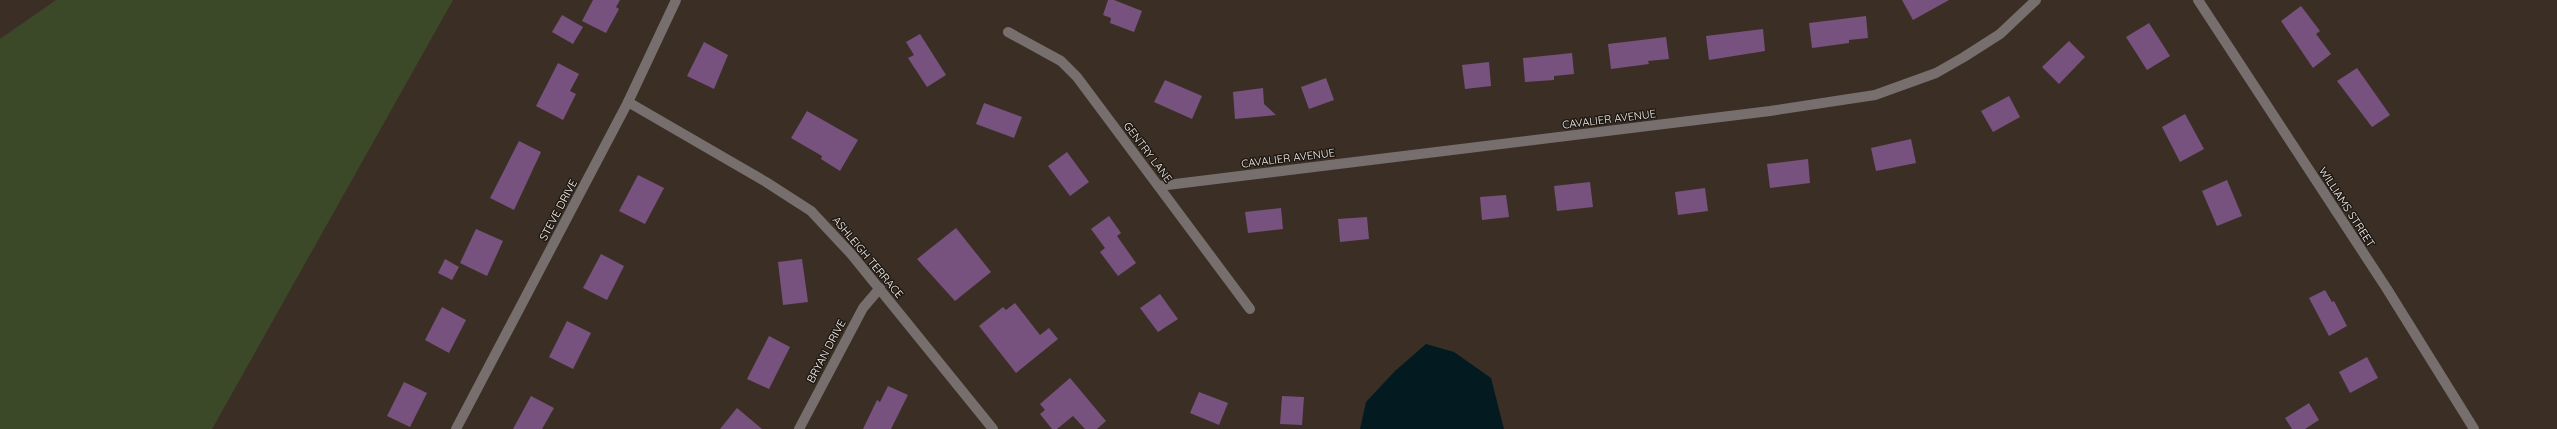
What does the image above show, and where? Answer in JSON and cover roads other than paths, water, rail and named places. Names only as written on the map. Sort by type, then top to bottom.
[{"type":"street","name":"STEVE DRIVE","points":[[456,429],[628,102],[676,0]]},
{"type":"street","name":"CAVALIER AVENUE","points":[[1159,186],[1770,111],[1875,95],[1936,73],[1964,57],[2000,34],[2036,0]]},
{"type":"street","name":"WILLIAMS STREET","points":[[2198,0],[2387,289],[2474,429]]},
{"type":"street","name":"GENTRY LANE","points":[[1008,32],[1048,52],[1072,72],[1250,309]]},
{"type":"street","name":"ASHLEIGH TERRACE","points":[[628,102],[766,182],[810,211],[831,230],[880,288],[993,429]]},
{"type":"street","name":"BRYAN DRIVE","points":[[799,429],[863,308],[880,288]]},
{"type":"water","points":[[1426,344],[1454,352],[1491,378],[1504,429],[1360,429],[1366,402],[1395,371]]}]
